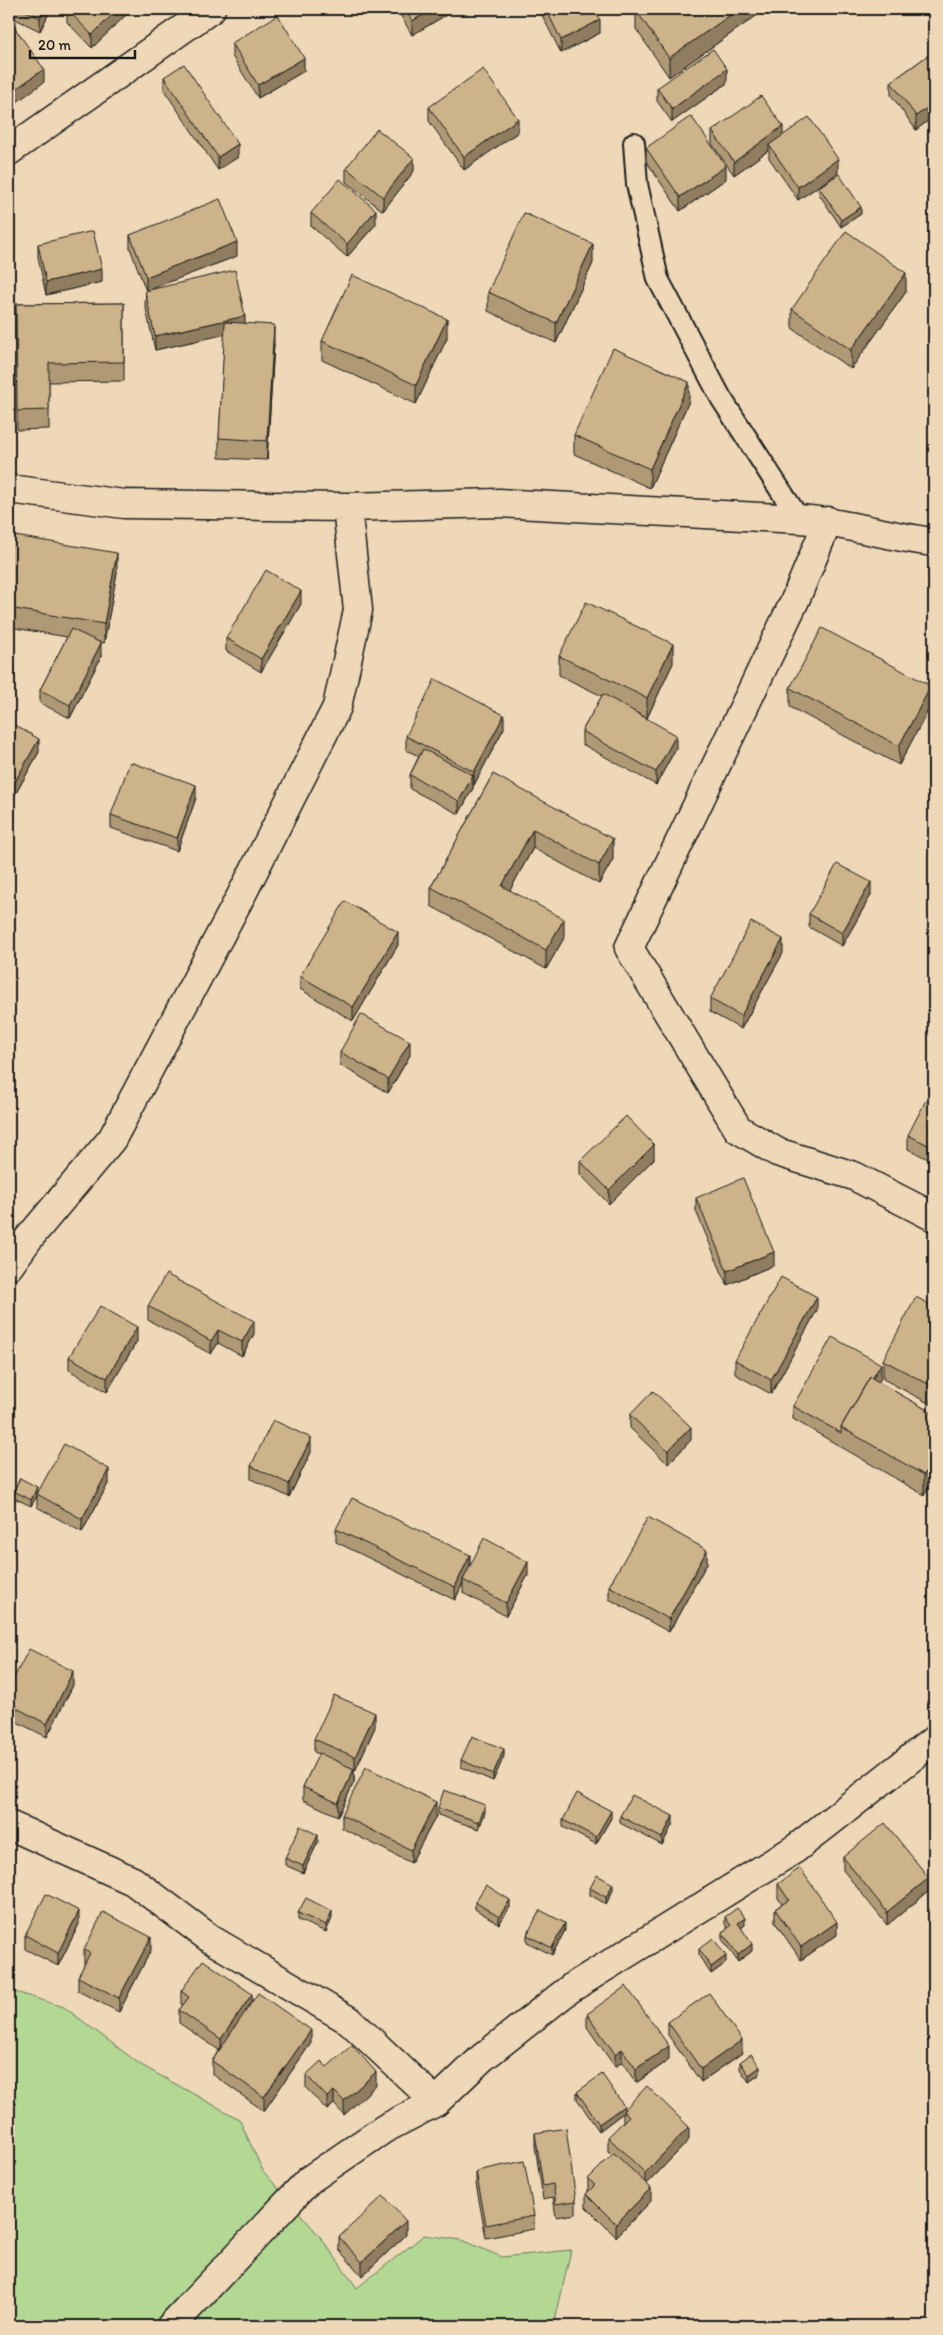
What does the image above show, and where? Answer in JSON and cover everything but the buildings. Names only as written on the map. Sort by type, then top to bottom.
[{"type":"street","points":[[9,151],[211,9]]},
{"type":"street","points":[[9,489],[124,504],[347,507],[499,503],[799,519],[828,521],[912,540],[934,542]]},
{"type":"street","points":[[9,1266],[28,1238],[112,1139],[337,707],[358,610],[347,507]]},
{"type":"street","points":[[828,521],[796,598],[629,948],[738,1129],[777,1152],[854,1176],[934,1217]]},
{"type":"street","points":[[171,2326],[309,2180],[384,2129],[436,2102],[482,2058],[571,1988],[795,1849],[934,1740]]},
{"type":"street","points":[[9,1825],[134,1881],[212,1940],[350,2021],[436,2102]]},
{"type":"lane","points":[[634,143],[637,184],[658,279],[721,398],[799,519]]},
{"type":"green space","points":[[9,1990],[64,2007],[141,2065],[239,2119],[263,2171],[322,2239],[357,2288],[424,2235],[461,2240],[502,2257],[571,2250],[554,2326],[9,2326]]}]
